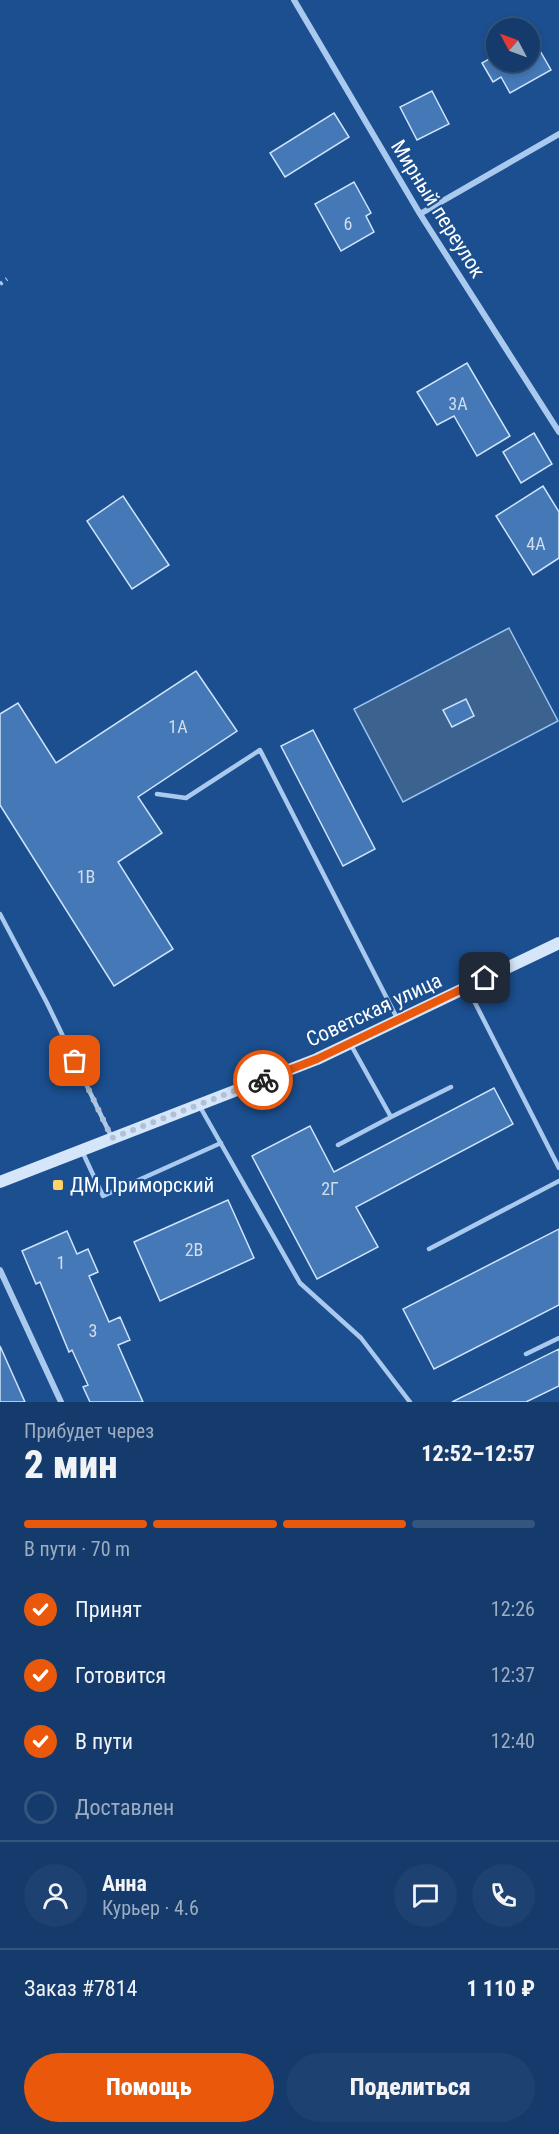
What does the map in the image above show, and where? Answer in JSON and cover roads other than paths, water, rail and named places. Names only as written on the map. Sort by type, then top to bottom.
[{"type":"main road","name":"Советская улица","points":[[0,1182],[317,1059],[559,942]]},
{"type":"street","name":"Мирный переулок","points":[[294,0],[420,214],[559,432]]},
{"type":"street","points":[[420,214],[559,134]]},
{"type":"street","points":[[0,1270],[61,1402]]},
{"type":"lane","points":[[157,794],[186,798],[261,750],[398,1020]]},
{"type":"lane","points":[[0,914],[47,1003],[112,1138]]},
{"type":"lane","points":[[466,987],[559,1168]]},
{"type":"lane","points":[[349,1043],[391,1117]]},
{"type":"lane","points":[[338,1146],[451,1087]]},
{"type":"lane","points":[[199,1105],[300,1283],[361,1338],[410,1402]]},
{"type":"lane","points":[[82,1151],[103,1196],[221,1143]]},
{"type":"lane","points":[[429,1249],[559,1181]]},
{"type":"lane","points":[[526,1354],[559,1338]]},
{"type":"water","points":[[509,628],[558,721],[403,802],[354,709]]},
{"type":"place","name":"ДМ Приморский","points":[[58,1185]]}]
